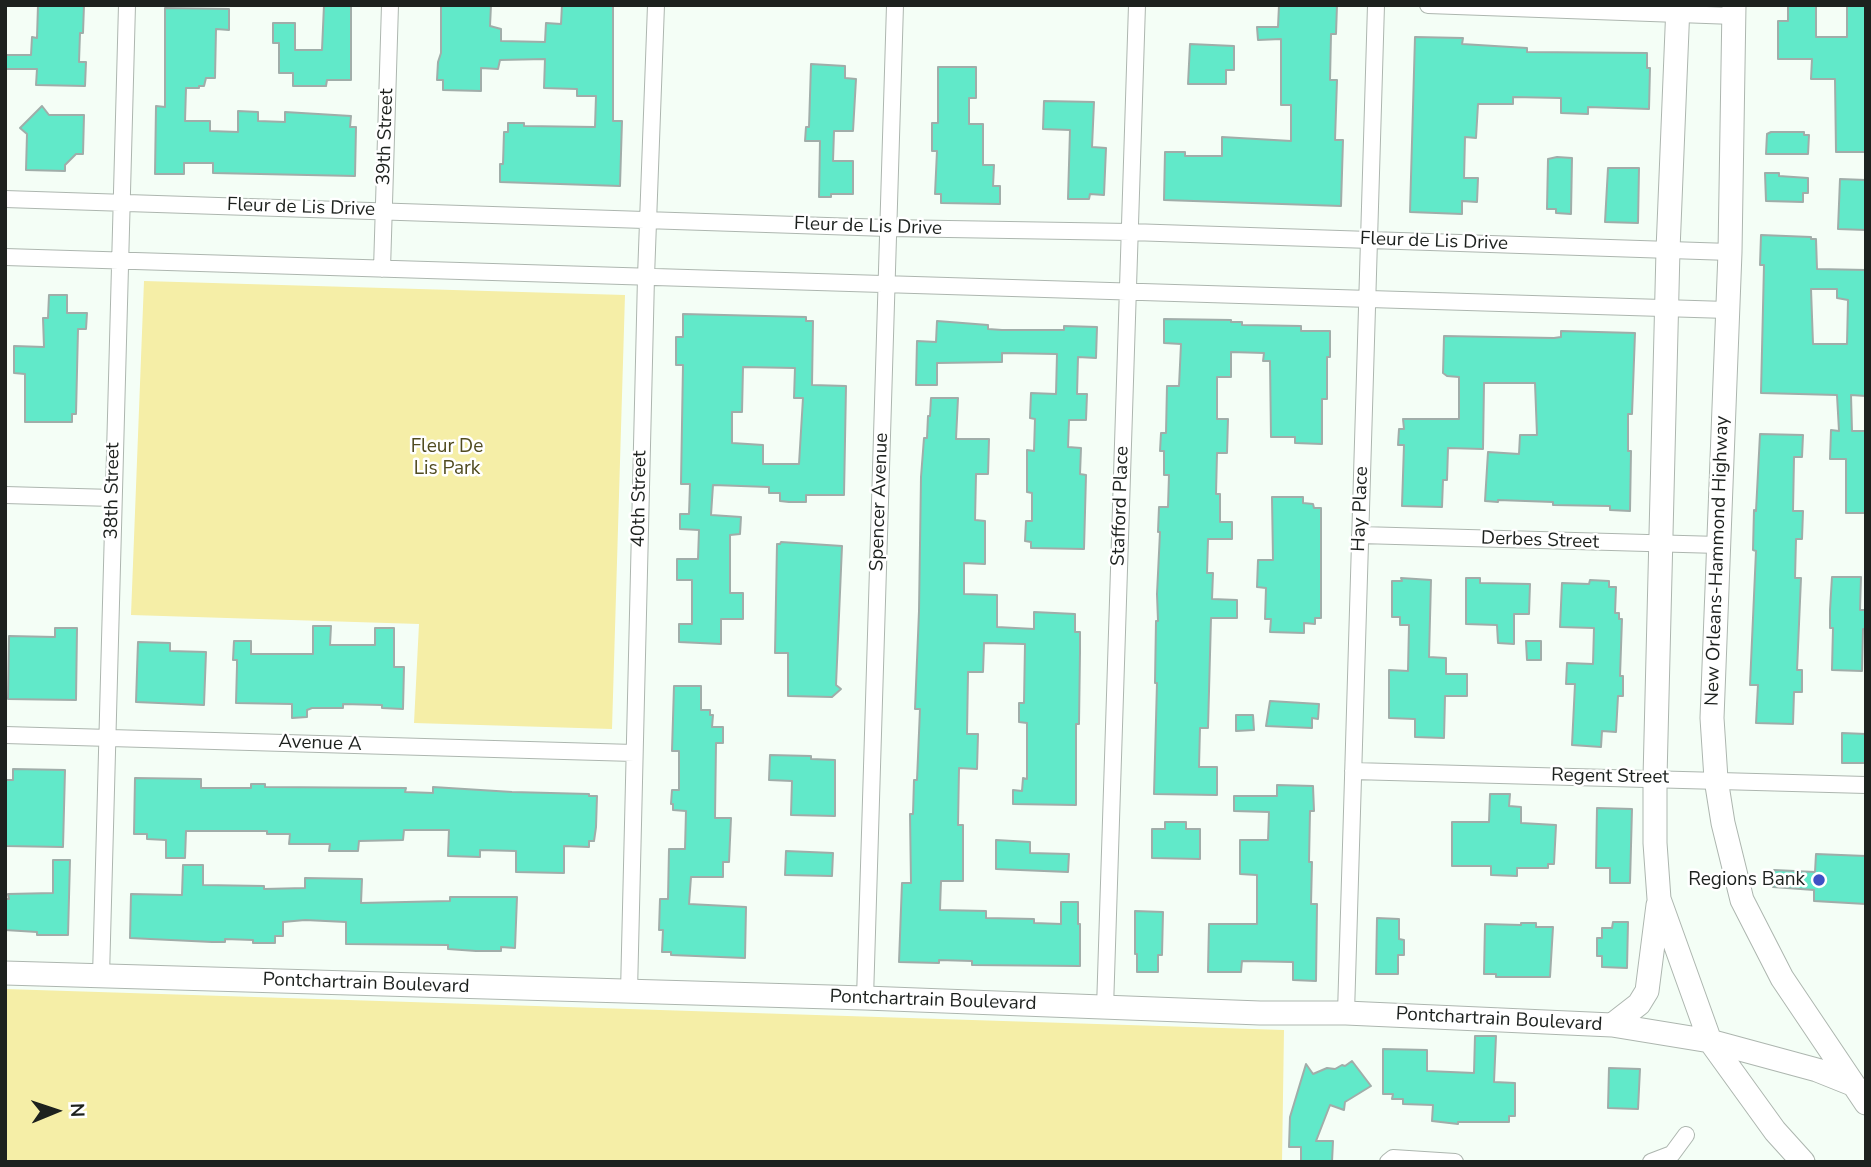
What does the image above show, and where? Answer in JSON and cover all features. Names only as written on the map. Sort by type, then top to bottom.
[{"type":"main road","points":[[1612,1026],[1639,1004],[1647,991],[1658,899],[1655,778],[1668,250],[1678,9]]},
{"type":"main road","name":"New Orleans-Hammond Highway","points":[[1734,11],[1730,252],[1712,718],[1716,779],[1723,823],[1742,900],[1782,978],[1859,1093]]},
{"type":"main road","points":[[1658,899],[1710,1041],[1775,1131],[1803,1162]]},
{"type":"main road","name":"Pontchartrain Boulevard","points":[[5,973],[865,998],[1105,1008],[1346,1013],[1612,1026],[1710,1041],[1817,1070],[1859,1093]]},
{"type":"street","name":"38th Street","points":[[101,976],[127,5]]},
{"type":"street","name":"39th Street","points":[[382,269],[390,5]]},
{"type":"street","name":"40th Street","points":[[629,992],[646,277],[656,5]]},
{"type":"street","name":"Spencer Avenue","points":[[865,998],[895,5]]},
{"type":"street","name":"Stafford Place","points":[[1105,1008],[1137,5]]},
{"type":"street","name":"Hay Place","points":[[1346,1013],[1376,5]]},
{"type":"street","points":[[1428,5],[1734,11]]},
{"type":"street","name":"Fleur de Lis Drive","points":[[5,199],[1730,252]]},
{"type":"street","points":[[5,257],[1727,310]]},
{"type":"street","points":[[5,495],[113,498]]},
{"type":"street","name":"Derbes Street","points":[[1360,535],[1719,545]]},
{"type":"street","name":"Avenue A","points":[[5,735],[634,753]]},
{"type":"street","name":"Regent Street","points":[[1353,771],[1866,785]]},
{"type":"street","points":[[1651,1162],[1672,1154],[1686,1135]]},
{"type":"street","points":[[1388,1162],[1393,1158],[1455,1162]]},
{"type":"green space","name":"Fleur De Lis Park","points":[[144,281],[625,295],[612,729],[414,723],[419,624],[131,615]]},
{"type":"green space","points":[[5,989],[1284,1030],[1282,1162],[5,1162]]},
{"type":"building","points":[[38,5],[84,5],[79,62],[86,62],[85,86],[36,85],[37,69],[5,69],[5,55],[31,55],[32,37],[37,38]]},
{"type":"building","points":[[324,5],[351,5],[351,80],[327,80],[326,86],[293,86],[293,73],[279,73],[279,43],[273,43],[273,23],[295,23],[295,50],[322,50]]},
{"type":"building","points":[[441,5],[491,5],[490,26],[501,29],[501,41],[545,42],[546,23],[561,24],[562,5],[613,5],[613,121],[622,121],[620,186],[500,182],[504,132],[508,132],[508,123],[524,123],[524,126],[595,127],[596,96],[577,96],[577,89],[544,88],[545,59],[500,60],[498,69],[481,68],[481,91],[443,90],[443,80],[437,80],[441,53]]},
{"type":"building","points":[[1279,5],[1337,5],[1336,34],[1331,34],[1330,80],[1337,80],[1335,140],[1343,140],[1341,206],[1164,200],[1165,152],[1185,152],[1185,156],[1222,156],[1222,137],[1291,141],[1291,105],[1281,105],[1281,39],[1258,40],[1257,27],[1278,27]]},
{"type":"building","points":[[1788,5],[1816,5],[1816,37],[1847,37],[1847,5],[1866,5],[1866,152],[1836,152],[1835,79],[1811,79],[1812,59],[1778,59],[1778,21],[1788,21]]},
{"type":"building","points":[[165,8],[229,9],[229,30],[216,29],[215,78],[206,78],[204,86],[199,88],[186,88],[185,121],[210,121],[210,131],[238,132],[238,111],[258,112],[258,121],[285,122],[285,112],[351,116],[350,127],[356,127],[355,176],[213,173],[213,163],[184,163],[184,174],[155,174],[156,106],[165,107]]},
{"type":"building","points":[[1415,37],[1463,38],[1462,44],[1527,48],[1527,52],[1647,53],[1647,68],[1650,68],[1649,109],[1588,107],[1588,114],[1561,113],[1561,98],[1513,97],[1513,104],[1478,104],[1476,138],[1465,137],[1464,178],[1478,178],[1477,202],[1462,201],[1462,214],[1410,212]]},
{"type":"building","points":[[1190,44],[1234,46],[1234,70],[1226,70],[1226,84],[1188,84]]},
{"type":"building","points":[[811,64],[845,66],[845,78],[856,79],[853,131],[834,131],[833,161],[853,161],[853,194],[819,197],[820,141],[805,141],[806,127],[809,127]]},
{"type":"building","points":[[938,67],[976,67],[976,98],[969,98],[969,124],[983,124],[983,165],[994,165],[993,186],[1000,186],[1000,204],[941,203],[941,194],[935,194],[937,151],[932,151],[932,123],[938,123]]},
{"type":"building","points":[[1044,101],[1094,102],[1092,147],[1106,148],[1104,195],[1090,194],[1089,199],[1068,199],[1070,130],[1043,129]]},
{"type":"building","points":[[42,106],[49,115],[84,115],[83,154],[76,154],[65,165],[65,171],[26,170],[27,134],[20,128]]},
{"type":"building","points":[[1804,132],[1804,135],[1809,135],[1808,154],[1766,154],[1767,134]]},
{"type":"building","points":[[1572,158],[1571,214],[1547,209],[1548,159]]},
{"type":"building","points":[[1608,168],[1639,168],[1638,223],[1605,222]]},
{"type":"building","points":[[1765,173],[1808,178],[1808,193],[1803,193],[1803,202],[1766,201]]},
{"type":"building","points":[[1840,179],[1866,180],[1866,230],[1838,229]]},
{"type":"building","points":[[1761,235],[1811,237],[1816,239],[1817,269],[1866,270],[1866,396],[1851,395],[1852,431],[1866,431],[1866,513],[1846,513],[1846,459],[1830,459],[1831,430],[1839,431],[1837,395],[1761,393],[1764,265],[1760,265]],"holes":[[[1811,289],[1837,289],[1837,298],[1848,300],[1847,344],[1813,344]]]},
{"type":"building","points":[[49,295],[67,295],[67,313],[87,313],[86,329],[78,329],[76,414],[72,414],[72,422],[25,422],[25,374],[14,373],[14,346],[44,347],[43,318],[48,318]]},
{"type":"building","points":[[683,314],[806,317],[806,321],[813,321],[812,385],[846,386],[844,495],[806,495],[806,502],[789,502],[780,501],[780,493],[769,493],[769,487],[713,485],[711,515],[741,517],[740,534],[730,535],[730,593],[743,593],[743,619],[721,619],[721,644],[679,642],[679,624],[692,624],[692,580],[677,580],[677,559],[698,559],[699,530],[680,529],[680,514],[689,514],[690,484],[681,484],[683,365],[676,365],[676,337],[683,337]],"holes":[[[743,367],[795,368],[794,398],[803,398],[799,464],[763,464],[763,445],[732,443],[732,412],[742,412]]]},
{"type":"building","points":[[1164,319],[1231,320],[1242,322],[1242,325],[1301,326],[1301,331],[1330,331],[1327,399],[1322,399],[1322,444],[1295,443],[1295,437],[1271,437],[1270,361],[1263,361],[1264,353],[1231,352],[1231,377],[1217,377],[1217,419],[1228,419],[1227,453],[1217,453],[1216,494],[1220,494],[1220,522],[1232,522],[1232,539],[1208,539],[1207,573],[1213,573],[1212,599],[1237,600],[1237,618],[1211,618],[1208,728],[1200,728],[1199,767],[1217,767],[1217,795],[1154,794],[1159,507],[1168,507],[1169,475],[1164,475],[1164,451],[1160,451],[1161,433],[1166,433],[1167,386],[1179,386],[1181,344],[1164,343]]},
{"type":"building","points":[[937,321],[988,325],[988,329],[1002,330],[1097,327],[1096,358],[1078,357],[1077,394],[1087,394],[1086,420],[1069,420],[1068,447],[1081,448],[1080,474],[1086,475],[1084,549],[1031,548],[1031,542],[1025,541],[1026,521],[1032,521],[1032,493],[1027,492],[1027,450],[1034,451],[1035,419],[1030,418],[1031,393],[1056,394],[1057,354],[1002,353],[1002,362],[937,363],[937,385],[916,385],[917,341],[936,342]]},
{"type":"building","points":[[1561,331],[1635,333],[1632,414],[1628,414],[1628,451],[1631,451],[1630,511],[1610,510],[1610,506],[1553,505],[1553,502],[1485,501],[1488,452],[1519,454],[1520,435],[1537,435],[1535,383],[1484,383],[1483,449],[1448,448],[1447,480],[1443,480],[1442,507],[1402,506],[1404,445],[1398,445],[1399,429],[1404,429],[1403,419],[1459,419],[1459,377],[1443,373],[1444,336],[1554,338],[1561,337]]},
{"type":"building","points":[[931,398],[958,398],[956,439],[989,439],[988,474],[976,474],[975,520],[985,521],[985,564],[964,563],[964,594],[997,595],[997,627],[1034,629],[1034,612],[1075,614],[1075,632],[1080,632],[1076,805],[1013,804],[1013,790],[1022,791],[1023,778],[1027,779],[1027,723],[1019,722],[1019,703],[1024,703],[1025,644],[984,643],[983,672],[968,672],[967,734],[978,734],[977,769],[959,768],[958,825],[963,825],[963,881],[941,881],[940,910],[986,911],[986,918],[1034,919],[1034,923],[1061,924],[1061,902],[1078,902],[1080,966],[972,965],[972,961],[939,960],[939,963],[899,962],[902,883],[911,883],[910,814],[913,814],[914,780],[917,780],[920,709],[915,709],[921,477]]},
{"type":"building","points":[[1760,434],[1803,435],[1802,457],[1794,457],[1793,511],[1803,511],[1802,539],[1796,539],[1795,578],[1801,578],[1797,670],[1802,670],[1802,692],[1794,692],[1793,724],[1756,723],[1758,685],[1750,685],[1756,551],[1753,550],[1754,510],[1756,511]]},
{"type":"building","points":[[1272,497],[1303,497],[1303,503],[1321,508],[1321,618],[1315,618],[1315,624],[1304,623],[1304,633],[1270,632],[1271,619],[1265,619],[1266,588],[1257,587],[1258,560],[1273,560]]},
{"type":"building","points":[[781,542],[842,546],[836,685],[841,689],[832,697],[788,696],[788,653],[775,653],[777,544]]},
{"type":"building","points":[[1832,577],[1861,577],[1860,610],[1866,610],[1862,671],[1832,670]]},
{"type":"building","points":[[1401,578],[1431,580],[1429,657],[1446,658],[1446,674],[1467,674],[1467,696],[1445,696],[1444,738],[1415,737],[1415,719],[1389,718],[1389,670],[1408,671],[1409,625],[1400,625],[1400,617],[1392,617],[1392,581],[1402,581]]},
{"type":"building","points":[[1466,578],[1480,578],[1480,583],[1530,584],[1529,614],[1514,614],[1514,644],[1498,643],[1497,625],[1466,624]]},
{"type":"building","points":[[1590,580],[1609,581],[1609,587],[1616,587],[1615,613],[1619,613],[1619,619],[1622,619],[1620,676],[1623,676],[1623,696],[1618,696],[1616,732],[1602,731],[1601,747],[1572,745],[1575,684],[1566,684],[1567,663],[1593,664],[1594,628],[1560,627],[1562,583],[1589,584]]},
{"type":"building","points":[[313,626],[331,626],[330,645],[375,645],[375,628],[394,628],[394,667],[404,667],[403,709],[382,708],[382,705],[343,704],[343,708],[312,708],[307,710],[307,717],[292,718],[292,704],[236,703],[237,660],[233,660],[234,641],[251,641],[251,654],[313,654]]},
{"type":"building","points":[[55,628],[77,628],[76,700],[8,699],[9,636],[55,637]]},
{"type":"building","points":[[1526,641],[1541,641],[1541,660],[1527,660]]},
{"type":"building","points":[[138,642],[170,643],[170,651],[206,652],[204,705],[136,702]]},
{"type":"building","points":[[674,686],[701,686],[701,710],[710,710],[710,715],[713,715],[712,727],[723,727],[723,743],[716,743],[715,818],[731,818],[729,862],[723,862],[723,877],[691,877],[689,904],[746,907],[745,958],[671,955],[671,952],[662,952],[663,930],[659,930],[660,899],[668,899],[669,849],[685,849],[686,811],[673,810],[671,804],[672,790],[679,790],[679,751],[672,751]]},
{"type":"building","points":[[1270,701],[1319,704],[1318,719],[1312,718],[1312,728],[1266,726]]},
{"type":"building","points":[[1236,715],[1253,715],[1254,730],[1236,731]]},
{"type":"building","points":[[1842,733],[1866,734],[1866,763],[1842,763]]},
{"type":"building","points":[[770,755],[811,756],[811,759],[835,760],[835,816],[791,815],[792,781],[769,780]]},
{"type":"building","points":[[13,769],[65,770],[63,847],[5,846],[6,780],[13,780]]},
{"type":"building","points":[[135,778],[201,779],[201,788],[251,788],[251,784],[265,784],[265,787],[406,788],[405,792],[433,793],[433,787],[589,794],[597,796],[596,827],[594,841],[589,841],[589,847],[564,846],[564,873],[516,872],[516,851],[480,850],[480,857],[448,856],[449,830],[404,830],[403,840],[359,841],[358,851],[329,851],[330,844],[289,844],[290,834],[267,834],[267,831],[186,831],[185,858],[166,858],[166,840],[147,839],[147,834],[134,834]]},
{"type":"building","points":[[1277,785],[1313,786],[1314,811],[1310,811],[1309,862],[1312,862],[1311,904],[1317,904],[1316,981],[1293,980],[1293,962],[1242,961],[1241,972],[1208,972],[1209,924],[1257,924],[1257,875],[1240,874],[1240,840],[1268,840],[1269,812],[1234,811],[1234,796],[1277,796]]},
{"type":"building","points":[[1490,794],[1510,794],[1509,806],[1521,807],[1521,823],[1556,825],[1554,864],[1548,864],[1548,868],[1517,868],[1517,876],[1491,875],[1491,866],[1452,866],[1452,822],[1489,822]]},
{"type":"building","points":[[1597,808],[1632,809],[1630,883],[1610,883],[1610,868],[1596,868]]},
{"type":"building","points":[[1165,822],[1186,822],[1186,829],[1200,829],[1200,859],[1152,858],[1152,829],[1165,829]]},
{"type":"building","points":[[996,840],[1030,842],[1030,853],[1069,854],[1068,872],[996,869]]},
{"type":"building","points":[[786,851],[833,853],[832,876],[785,875]]},
{"type":"building","name":"Regions Bank","points":[[1816,854],[1866,856],[1866,904],[1814,901],[1814,890],[1773,887],[1774,870],[1815,872]]},
{"type":"building","points":[[53,860],[70,860],[68,935],[37,935],[37,932],[5,930],[5,899],[9,899],[8,894],[53,893]]},
{"type":"building","points":[[183,865],[203,865],[203,885],[264,886],[264,889],[305,888],[305,878],[362,879],[361,903],[450,901],[450,897],[517,897],[515,948],[476,951],[448,949],[448,945],[346,944],[346,922],[305,920],[283,922],[283,936],[275,936],[275,943],[225,939],[225,942],[212,942],[130,938],[131,894],[182,895]]},
{"type":"building","points":[[1135,911],[1163,912],[1162,955],[1158,955],[1158,972],[1137,972]]},
{"type":"building","points":[[1377,918],[1399,919],[1399,939],[1404,940],[1404,955],[1398,955],[1398,974],[1376,974]]},
{"type":"building","points":[[1613,922],[1628,922],[1627,968],[1602,967],[1602,956],[1597,956],[1597,938],[1602,938],[1602,928],[1612,928]]},
{"type":"building","points":[[1536,923],[1536,927],[1553,927],[1550,977],[1496,977],[1496,974],[1484,974],[1485,924]]},
{"type":"building","points":[[1475,1036],[1496,1036],[1494,1082],[1515,1083],[1515,1116],[1509,1116],[1509,1122],[1458,1124],[1432,1121],[1433,1105],[1403,1104],[1403,1099],[1392,1099],[1393,1094],[1383,1094],[1383,1049],[1427,1050],[1427,1071],[1474,1073]]},
{"type":"building","points":[[1352,1061],[1371,1086],[1345,1102],[1344,1110],[1330,1105],[1316,1141],[1333,1141],[1332,1162],[1301,1162],[1301,1147],[1289,1147],[1290,1117],[1306,1064],[1313,1074],[1327,1068],[1345,1066]]},
{"type":"building","points":[[1609,1068],[1640,1069],[1638,1109],[1608,1108]]},
{"type":"place","name":"Regions Bank","points":[[1819,880]]}]
